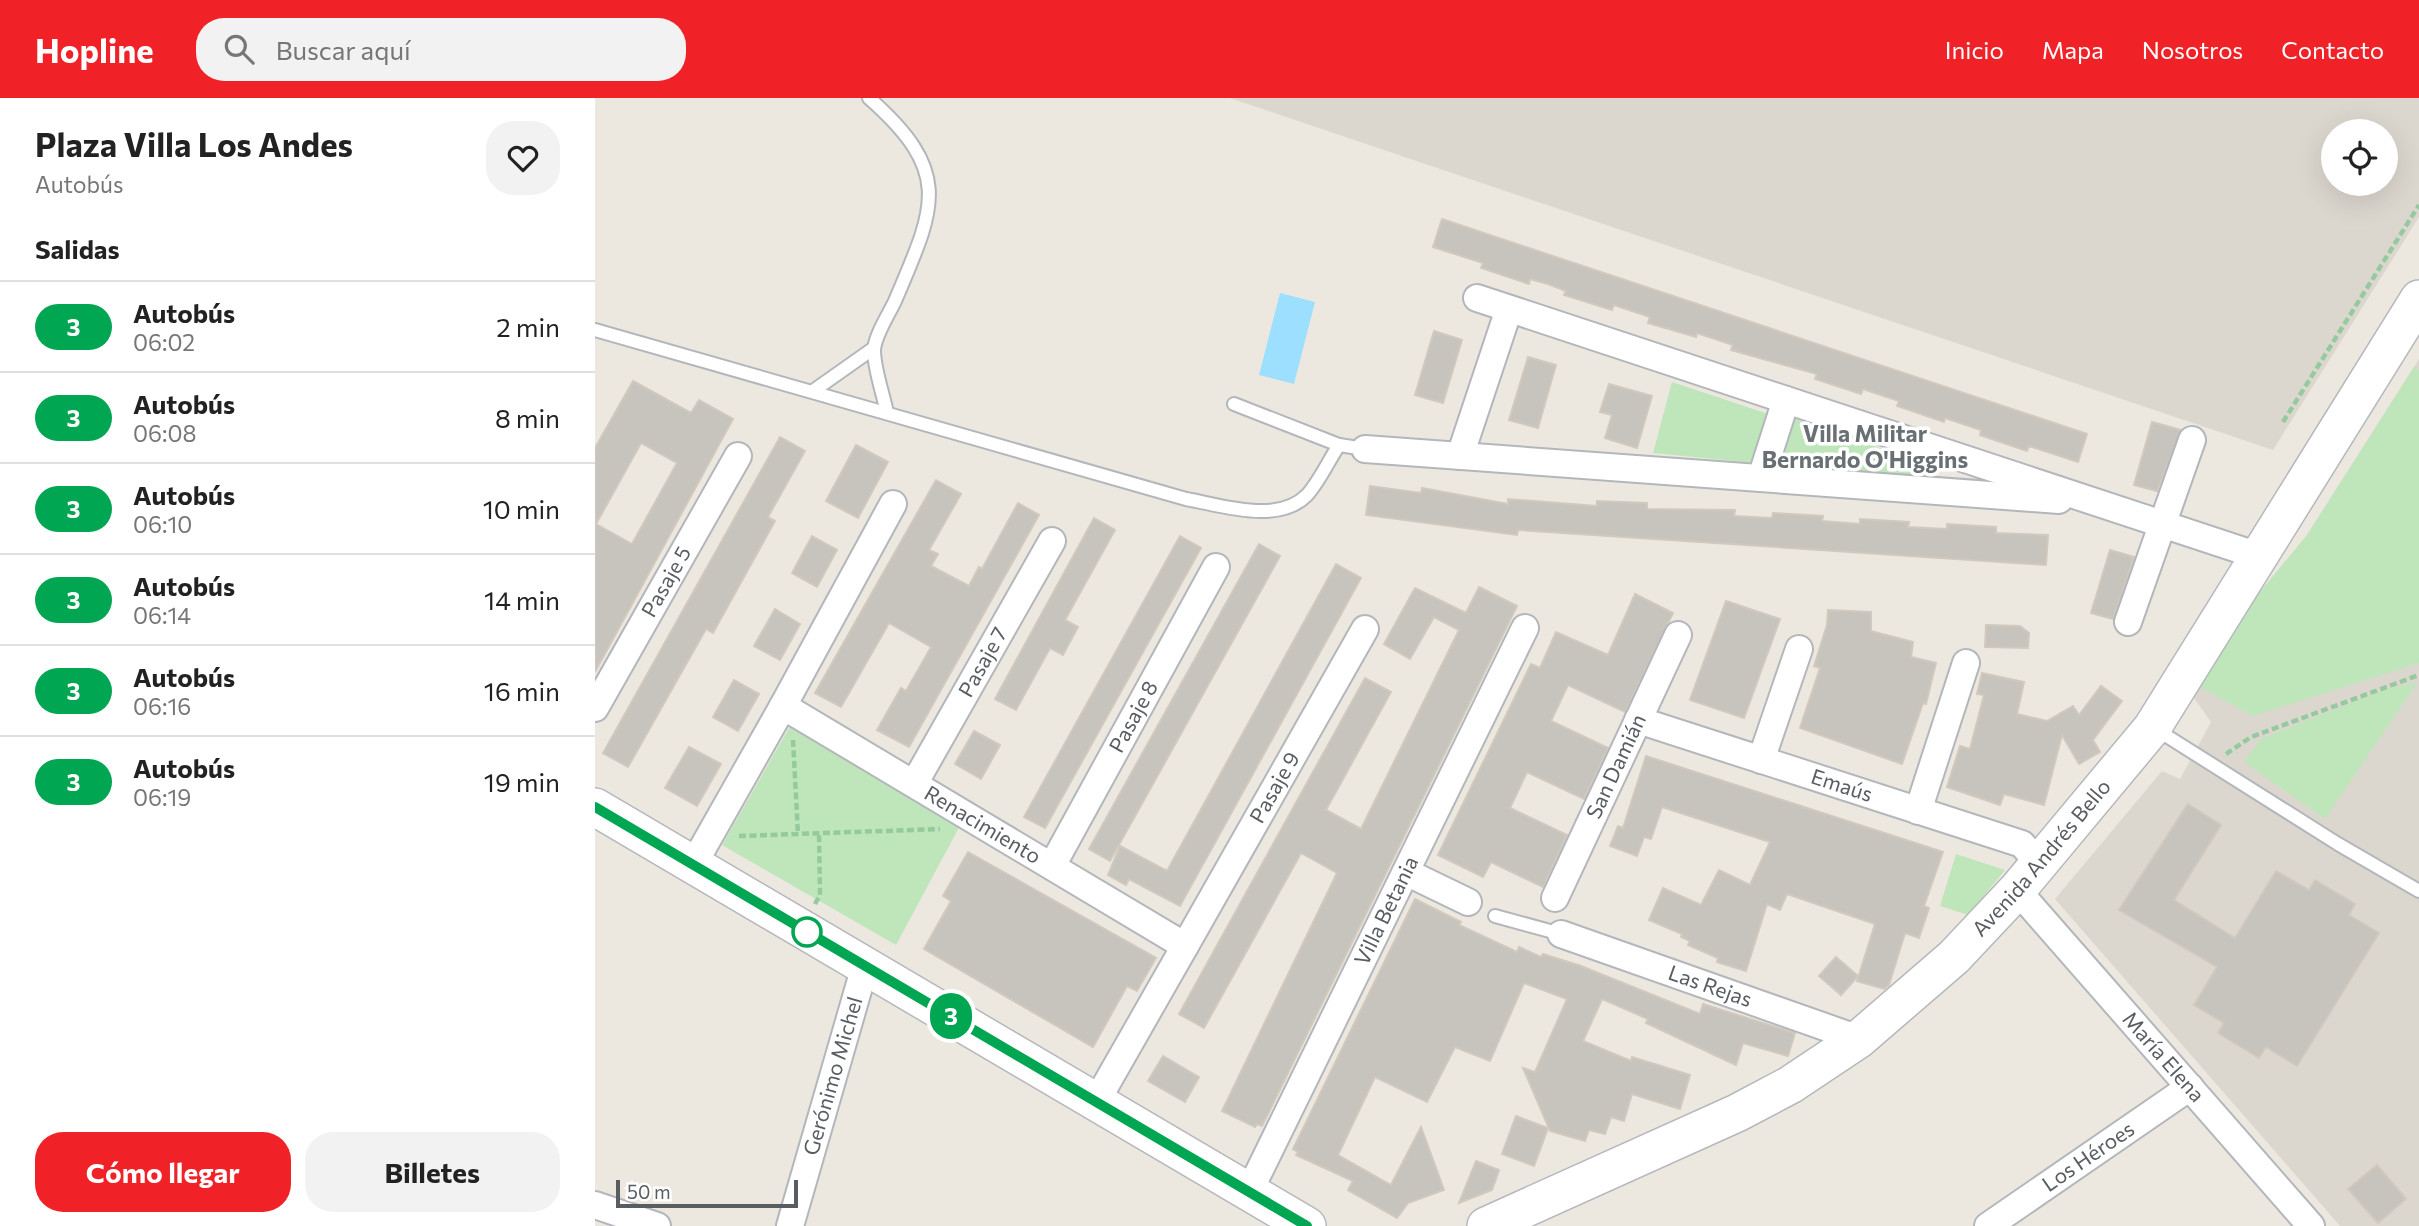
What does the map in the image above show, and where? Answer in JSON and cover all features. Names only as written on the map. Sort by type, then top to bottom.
[{"type":"main road","name":"Avenida Andrés Bello","points":[[1486,1226],[1755,1104],[1802,1078],[1859,1039],[1954,957],[2027,877],[2153,728],[2419,299]]},
{"type":"main road","points":[[595,807],[701,851],[800,928],[1307,1226]]},
{"type":"street","points":[[1477,298],[2259,556]]},
{"type":"street","points":[[1460,456],[1509,309]]},
{"type":"street","points":[[1761,478],[1786,400]]},
{"type":"street","points":[[2128,622],[2192,440]]},
{"type":"street","points":[[1365,449],[2099,503]]},
{"type":"street","name":"Pasaje 5","points":[[595,708],[739,456]]},
{"type":"street","points":[[701,851],[787,709],[894,504]]},
{"type":"street","name":"Pasaje 7","points":[[914,784],[1052,541]]},
{"type":"street","name":"Pasaje 8","points":[[1052,866],[1216,567]]},
{"type":"street","name":"Villa Betania","points":[[1249,1192],[1525,628]]},
{"type":"street","name":"Pasaje 9","points":[[1185,946],[1365,629]]},
{"type":"street","name":"San Damián","points":[[1555,898],[1678,635]]},
{"type":"street","points":[[1761,760],[1799,649]]},
{"type":"street","points":[[1918,811],[1966,663]]},
{"type":"street","name":"Renacimiento","points":[[787,709],[1185,946]]},
{"type":"street","name":"Emaús","points":[[1638,720],[2022,844],[2027,877]]},
{"type":"street","points":[[1406,872],[1468,902]]},
{"type":"street","name":"María Elena","points":[[2027,877],[2190,1087],[2311,1226]]},
{"type":"street","name":"Las Rejas","points":[[1561,934],[1859,1039]]},
{"type":"street","points":[[1096,1102],[1185,946]]},
{"type":"street","name":"Gerónimo Michel","points":[[790,1226],[865,966]]},
{"type":"street","name":"Los Héroes","points":[[1988,1226],[2190,1087]]},
{"type":"street","points":[[595,1205],[657,1226]]},
{"type":"lane","points":[[813,391],[874,348],[920,243],[930,207],[930,181],[906,135],[869,98]]},
{"type":"lane","points":[[595,330],[1186,499],[1260,512],[1286,507],[1306,496],[1339,445]]},
{"type":"lane","points":[[874,348],[887,413]]},
{"type":"lane","points":[[1234,404],[1339,445],[1365,449]]},
{"type":"lane","points":[[2153,728],[2419,891]]},
{"type":"lane","points":[[1495,916],[1561,934]]},
{"type":"path","points":[[2283,422],[2419,205]]},
{"type":"path","points":[[2210,765],[2251,737],[2419,675]]},
{"type":"path","points":[[787,709],[798,834]]},
{"type":"path","points":[[701,851],[798,834],[986,827]]},
{"type":"path","points":[[800,928],[820,895],[819,833]]},
{"type":"shaded area","points":[[1230,98],[2419,98],[2419,217],[2273,450]]},
{"type":"shaded area","points":[[2419,359],[2419,1226],[2340,1226],[2055,899],[2162,771],[2180,779],[2211,722],[2194,698],[2191,682],[2199,666],[2307,535]]},
{"type":"green space","points":[[2414,367],[2419,370],[2419,663],[2253,716],[2191,682],[2199,666],[2307,535]]},
{"type":"green space","points":[[1672,382],[1771,415],[1755,463],[1653,453]]},
{"type":"green space","points":[[1793,418],[1932,466],[1927,478],[1777,467]]},
{"type":"green space","points":[[2417,683],[2325,819],[2244,762],[2261,739],[2386,689]]},
{"type":"green space","points":[[793,721],[962,822],[896,945],[722,845]]},
{"type":"green space","points":[[1956,854],[2005,870],[1968,915],[1940,906]]},
{"type":"water","points":[[1280,293],[1315,302],[1294,384],[1259,375]]},
{"type":"building","points":[[1442,219],[2087,434],[2078,462],[2029,446],[2027,451],[1980,435],[1981,430],[1945,418],[1944,422],[1897,406],[1899,401],[1863,389],[1861,394],[1815,379],[1817,374],[1731,350],[1733,345],[1697,333],[1696,337],[1648,323],[1650,317],[1614,305],[1612,310],[1564,295],[1566,291],[1548,284],[1530,279],[1529,284],[1481,268],[1483,263],[1433,247]]},
{"type":"building","points":[[1434,331],[1462,340],[1443,403],[1415,395]]},
{"type":"building","points":[[1528,357],[1556,365],[1538,428],[1509,420]]},
{"type":"building","points":[[633,381],[691,413],[699,400],[733,419],[595,672],[595,448]],"holes":[[[641,443],[677,463],[632,544],[596,524]]]},
{"type":"building","points":[[1609,384],[1652,396],[1637,448],[1605,438],[1612,415],[1600,412]]},
{"type":"building","points":[[2152,422],[2181,430],[2157,491],[2134,485]]},
{"type":"building","points":[[780,437],[805,451],[768,517],[775,521],[713,633],[706,629],[628,767],[603,753]]},
{"type":"building","points":[[856,445],[888,462],[858,518],[826,501]]},
{"type":"building","points":[[936,480],[961,494],[929,550],[938,554],[931,566],[969,586],[979,567],[982,569],[1018,503],[1039,515],[909,747],[877,730],[901,688],[906,691],[931,647],[889,623],[841,707],[815,693]]},
{"type":"building","points":[[1370,486],[1421,493],[1422,488],[1508,504],[1508,499],[1597,506],[1597,501],[1647,503],[1647,509],[1735,510],[1734,516],[1772,518],[1773,513],[1823,516],[1822,521],[1860,524],[1860,519],[1909,522],[1908,527],[1947,529],[1947,524],[1996,527],[1996,533],[2048,535],[2046,565],[1518,530],[1517,535],[1366,515]]},
{"type":"building","points":[[1094,518],[1115,530],[1065,620],[1078,627],[1063,655],[1050,648],[1016,710],[995,699]]},
{"type":"building","points":[[812,536],[837,550],[817,587],[792,573]]},
{"type":"building","points":[[1180,536],[1201,548],[1045,828],[1024,817]]},
{"type":"building","points":[[1259,544],[1280,556],[1110,861],[1089,849]]},
{"type":"building","points":[[2110,550],[2134,557],[2113,619],[2091,613]]},
{"type":"building","points":[[1336,564],[1361,578],[1180,906],[1129,879],[1126,885],[1108,875],[1120,846],[1167,871]]},
{"type":"building","points":[[1479,587],[1517,606],[1262,1126],[1257,1124],[1255,1127],[1222,1111],[1337,873],[1301,853],[1204,1028],[1179,1014],[1365,678],[1391,692],[1326,810],[1361,829],[1459,630],[1434,617],[1410,659],[1384,644],[1415,588],[1466,613]]},
{"type":"building","points":[[1635,594],[1673,613],[1625,712],[1568,685],[1551,721],[1608,748],[1584,799],[1527,772],[1510,808],[1567,835],[1543,887],[1491,862],[1483,877],[1438,855],[1531,664],[1540,668],[1556,632],[1608,655]]},
{"type":"building","points":[[1726,601],[1780,619],[1744,718],[1690,700]]},
{"type":"building","points":[[775,609],[800,624],[780,660],[754,646]]},
{"type":"building","points":[[1828,610],[1871,612],[1871,631],[1913,642],[1911,657],[1936,663],[1926,704],[1923,703],[1902,764],[1800,728],[1820,668],[1814,666],[1827,625]]},
{"type":"building","points":[[1986,625],[2020,626],[2029,633],[2028,648],[1985,647]]},
{"type":"building","points":[[1982,673],[2024,682],[2017,714],[2047,721],[2073,706],[2079,715],[2101,686],[2122,701],[2093,740],[2100,752],[2079,764],[2062,735],[2044,805],[2004,794],[2000,805],[1947,787],[1960,746],[1970,749],[1984,695],[1977,694]]},
{"type":"building","points":[[734,680],[759,694],[738,731],[713,717]]},
{"type":"building","points":[[974,731],[1000,745],[981,779],[955,764]]},
{"type":"building","points":[[689,747],[721,764],[697,806],[665,788]]},
{"type":"building","points":[[1646,756],[1943,852],[1924,906],[1929,908],[1919,938],[1905,933],[1889,985],[1884,989],[1857,981],[1875,924],[1787,894],[1780,910],[1767,904],[1746,971],[1717,962],[1718,958],[1688,945],[1690,941],[1681,937],[1682,934],[1649,920],[1663,888],[1701,905],[1719,870],[1750,885],[1770,842],[1662,807],[1651,839],[1644,837],[1637,856],[1610,846],[1618,826],[1623,828]]},
{"type":"building","points":[[2188,804],[2221,825],[2174,900],[2235,938],[2276,871],[2309,890],[2315,880],[2355,904],[2349,915],[2379,933],[2297,1066],[2266,1047],[2259,1058],[2218,1033],[2224,1023],[2194,1005],[2217,967],[2119,910]]},
{"type":"building","points":[[968,852],[1156,958],[1137,991],[1127,986],[1093,1047],[924,949],[951,901],[943,896]]},
{"type":"building","points":[[1415,899],[1461,922],[1459,925],[1517,952],[1519,947],[1541,957],[1543,954],[1581,966],[1700,1014],[1703,1004],[1795,1033],[1788,1056],[1743,1043],[1736,1065],[1646,1023],[1648,1019],[1602,999],[1583,1041],[1631,1061],[1632,1057],[1690,1075],[1680,1109],[1632,1094],[1624,1121],[1611,1117],[1605,1134],[1589,1130],[1585,1141],[1550,1131],[1523,1068],[1535,1072],[1567,999],[1524,983],[1490,1061],[1455,1047],[1427,1102],[1375,1077],[1338,1155],[1391,1185],[1421,1127],[1444,1190],[1408,1203],[1397,1218],[1348,1190],[1353,1181],[1296,1155],[1298,1152],[1293,1149]]},
{"type":"building","points":[[1836,957],[1858,976],[1841,995],[1819,976]]},
{"type":"building","points":[[1163,1056],[1199,1077],[1185,1102],[1148,1081]]},
{"type":"building","points":[[1516,1116],[1548,1128],[1534,1166],[1502,1154]]},
{"type":"building","points":[[1476,1161],[1499,1170],[1492,1190],[1459,1203]]},
{"type":"building","points":[[2377,1165],[2406,1199],[2378,1223],[2348,1189]]},
{"type":"bus line","name":"3","points":[[595,807],[1307,1226]]},
{"type":"district","name":"Villa Militar Bernardo O'Higgins","points":[[1865,447]]}]
